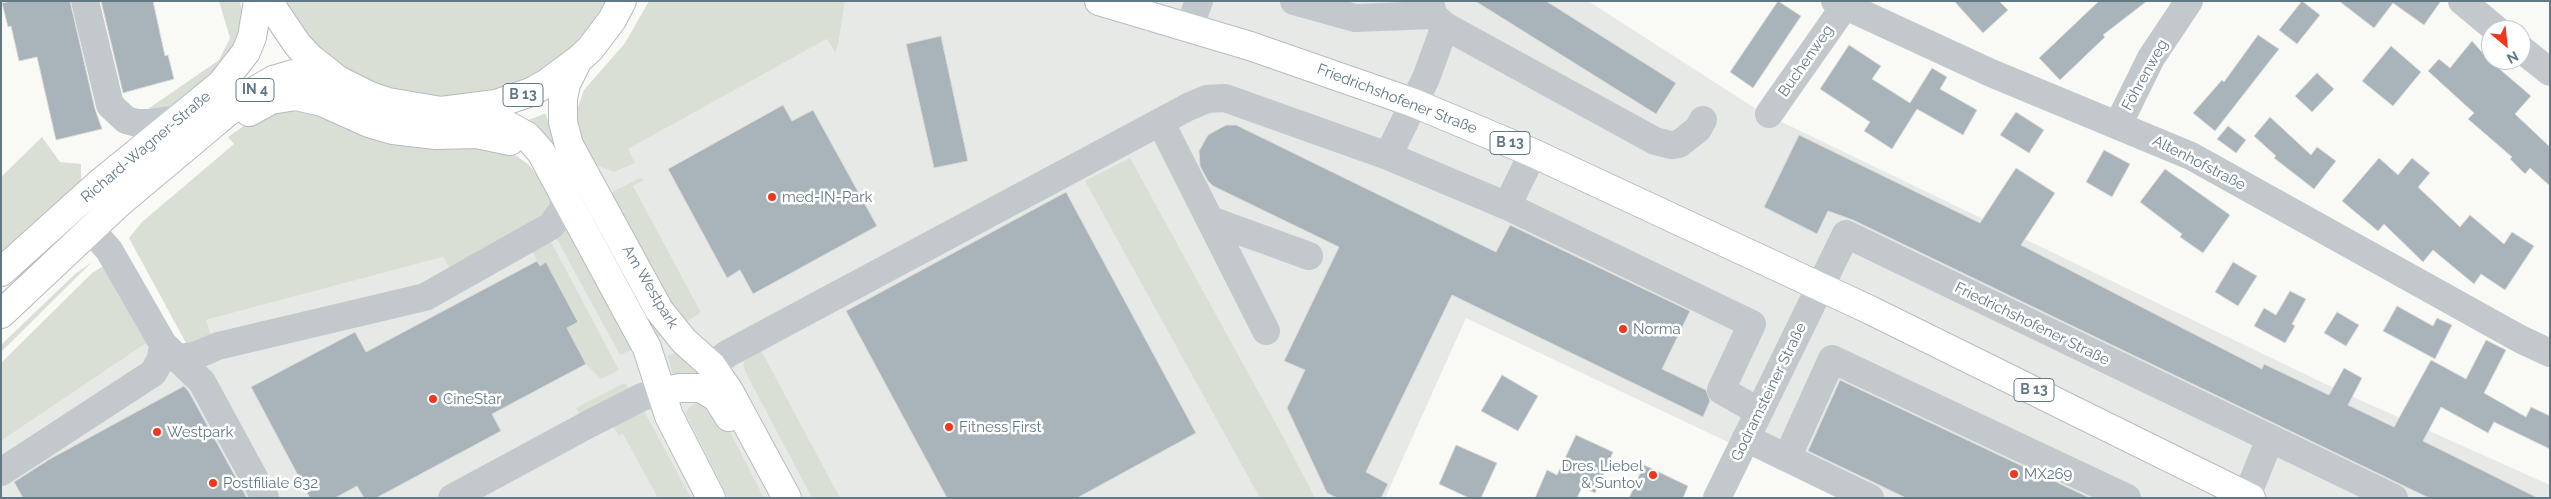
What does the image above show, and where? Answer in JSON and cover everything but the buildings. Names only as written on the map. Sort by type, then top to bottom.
[{"type":"main road","name":"Richard-Wagner-Straße","points":[[2,275],[94,188],[221,84],[239,63],[252,37],[258,1]]},
{"type":"main road","name":"B 13","points":[[268,1],[297,44],[309,57],[338,80],[370,96],[422,110],[460,110],[496,104],[531,92],[578,60],[602,34],[622,1]]},
{"type":"main road","name":"Friedrichshofener Straße","points":[[1100,1],[1250,46],[1414,103],[1533,154],[1820,286],[2248,497]]},
{"type":"main road","name":"Am Westpark","points":[[578,60],[566,84],[563,99],[562,122],[569,145],[660,310],[684,341],[712,366],[729,391],[787,498]]},
{"type":"main road","name":"IN 4","points":[[187,145],[248,95],[273,80],[307,72],[338,80]]},
{"type":"main road","points":[[187,145],[228,126],[260,105],[282,97],[296,96],[322,102],[369,123],[393,130],[436,135],[478,134],[499,137],[515,143],[557,182]]},
{"type":"main road","name":"Am Westpark","points":[[460,110],[509,126],[527,136],[541,152],[647,348],[678,436],[711,498]]},
{"type":"main road","name":"Richard-Wagner-Straße","points":[[1,314],[119,203],[187,145]]},
{"type":"main road","points":[[662,392],[691,387],[701,388],[710,393],[722,406],[748,447],[774,472]]},
{"type":"street","points":[[85,1],[110,105],[126,120],[137,123],[178,119]]},
{"type":"street","points":[[1189,28],[1199,1]]},
{"type":"street","points":[[1294,1],[1355,18],[1436,14],[1655,141],[1671,145],[1679,144],[1698,129],[1704,120]]},
{"type":"street","name":"Föhrenweg","points":[[2118,125],[2151,58],[2190,1]]},
{"type":"street","points":[[2462,1],[2485,20]]},
{"type":"street","name":"Altenhofstraße","points":[[1839,4],[1991,73],[2191,156],[2520,339],[2550,353]]},
{"type":"street","name":"Buchenweg","points":[[1769,114],[1839,4]]},
{"type":"street","points":[[1388,156],[1414,103],[1436,14]]},
{"type":"street","points":[[2531,57],[2550,72]]},
{"type":"street","points":[[712,366],[727,354],[1188,107],[1207,99],[1225,98],[1388,156],[1507,206],[1752,324],[1721,390],[1758,411]]},
{"type":"street","points":[[1161,122],[1266,331]]},
{"type":"street","points":[[1507,206],[1533,154]]},
{"type":"street","points":[[1,472],[152,373],[161,359],[170,352],[197,356],[218,346],[425,297],[546,229],[560,216],[564,208],[557,182]]},
{"type":"street","points":[[1210,220],[1309,256]]},
{"type":"street","points":[[91,230],[109,250],[170,352],[202,382],[265,498]]},
{"type":"street","name":"Friedrichshofener Straße","points":[[1820,286],[1846,234],[2394,498]]},
{"type":"street","name":"Godramsteiner Straße","points":[[1717,498],[1820,286]]},
{"type":"street","points":[[1787,458],[1832,359],[2127,498]]},
{"type":"street","points":[[452,498],[598,419],[642,397],[662,392]]},
{"type":"street","points":[[1746,438],[1870,498]]},
{"type":"street","name":"Friedrichshofener Straße","points":[[2248,497],[2270,439]]},
{"type":"shaded area","points":[[219,1],[240,1],[242,13],[241,34],[222,70],[170,108],[145,111],[219,60],[230,38]]},
{"type":"shaded area","points":[[282,1],[609,1],[592,27],[554,63],[532,77],[508,87],[456,98],[430,98],[378,86],[354,75],[312,43]]},
{"type":"shaded area","points":[[649,1],[845,1],[839,41],[835,53],[827,39],[628,149],[635,163],[614,172],[594,164],[578,137],[576,113],[584,90],[625,43]]},
{"type":"shaded area","points":[[845,1],[1588,1],[1761,112],[2342,392],[2550,485],[2550,498],[1846,498],[1466,318],[1385,498],[1,498],[1,441],[148,342],[186,343],[193,348],[206,320],[443,257],[605,161],[827,39],[834,52],[839,41]]},
{"type":"shaded area","points":[[286,107],[450,144],[512,153],[528,164],[540,178],[551,197],[550,215],[453,273],[443,257],[206,320],[212,339],[193,348],[186,343],[129,238],[142,222],[234,144],[228,137],[258,116]]},
{"type":"shaded area","points":[[546,114],[551,132],[663,334],[655,339],[526,121]]},
{"type":"shaded area","points":[[42,137],[60,162],[81,164],[81,181],[1,256],[1,177]]},
{"type":"shaded area","points":[[1130,158],[1315,498],[1260,498],[1085,181]]},
{"type":"shaded area","points":[[640,178],[644,180],[633,186],[700,311],[699,314],[683,323],[677,317],[608,194]]},
{"type":"shaded area","points":[[568,226],[633,349],[620,355],[554,234]]},
{"type":"shaded area","points":[[550,240],[619,370],[601,379],[586,364],[567,328],[578,322],[546,263],[540,266],[531,249]]},
{"type":"shaded area","points":[[92,262],[1,352],[1,345],[75,274]]},
{"type":"shaded area","points":[[105,265],[148,342],[1,441],[1,363],[92,273]]},
{"type":"shaded area","points":[[759,348],[840,498],[812,498],[743,365],[745,359]]},
{"type":"shaded area","points":[[682,349],[711,383],[674,380],[668,356]]},
{"type":"shaded area","points":[[622,384],[626,384],[629,390],[582,417],[576,408]]},
{"type":"shaded area","points":[[700,401],[717,407],[764,498],[728,498],[686,414],[688,408]]},
{"type":"shaded area","points":[[644,411],[691,498],[658,498],[623,434],[619,436],[612,424]]},
{"type":"place","name":"med-IN-Park","points":[[772,197]]},
{"type":"place","name":"Norma","points":[[1623,329]]},
{"type":"place","name":"CineStar","points":[[433,399]]},
{"type":"place","name":"Fitness First","points":[[949,427]]},
{"type":"place","name":"Westpark","points":[[157,432]]},
{"type":"place","name":"MX269","points":[[2014,474]]},
{"type":"place","name":"Dres. Liebel & Suntov","points":[[1653,475]]},
{"type":"place","name":"Postfiliale 632","points":[[213,483]]}]
